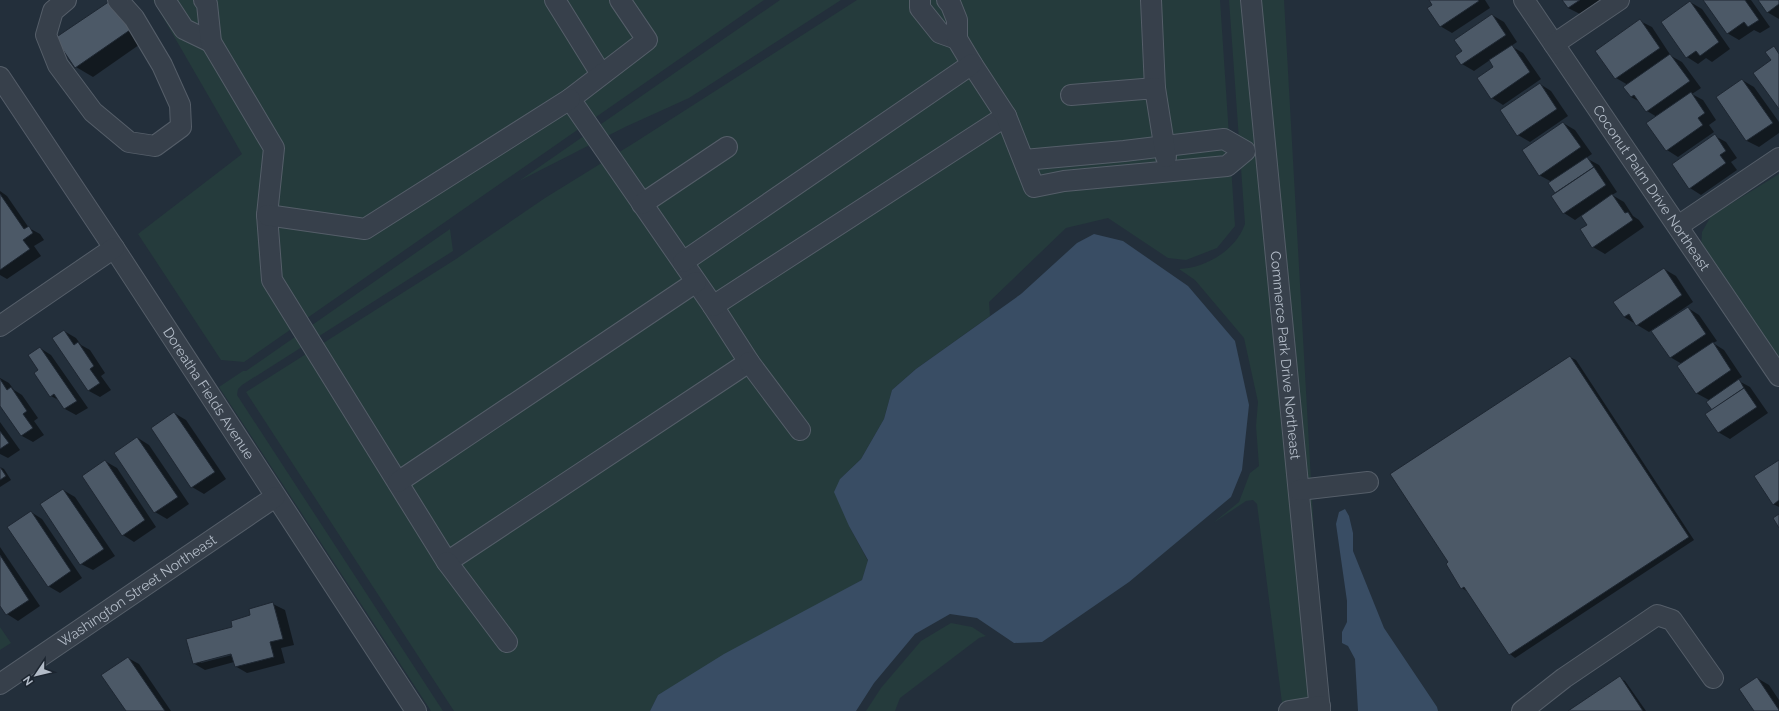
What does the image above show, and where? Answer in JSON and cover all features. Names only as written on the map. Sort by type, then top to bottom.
[{"type":"street","points":[[66,0],[53,11],[46,35],[58,65],[93,112],[129,142],[155,146],[181,127],[180,105],[162,65],[134,18],[118,0]]},
{"type":"street","points":[[165,0],[184,29],[211,42]]},
{"type":"street","points":[[204,0],[207,4],[211,42],[274,148],[267,215],[272,280],[447,562],[507,642]]},
{"type":"street","points":[[554,0],[601,74]]},
{"type":"street","points":[[267,215],[365,229],[570,99],[647,40],[620,0]]},
{"type":"street","points":[[920,0],[920,8],[940,34],[957,39]]},
{"type":"street","points":[[947,0],[951,5],[957,20],[957,39],[1006,116],[1034,187],[1064,181],[1227,166],[1245,151],[1265,147]]},
{"type":"street","points":[[1151,0],[1155,88],[1165,145],[1167,171]]},
{"type":"street","name":"Commerce Park Drive Northeast","points":[[1251,0],[1320,708]]},
{"type":"street","name":"Coconut Palm Drive Northeast","points":[[1524,0],[1779,376]]},
{"type":"street","points":[[1554,44],[1619,0]]},
{"type":"street","points":[[682,262],[972,64]]},
{"type":"street","name":"Doreatha Fields Avenue","points":[[0,77],[114,248],[416,711]]},
{"type":"street","points":[[1071,95],[1155,88]]},
{"type":"street","points":[[570,99],[713,306],[749,362],[800,430]]},
{"type":"street","points":[[713,306],[1006,116]]},
{"type":"street","points":[[1024,160],[1124,151],[1224,139],[1245,151]]},
{"type":"street","points":[[642,204],[727,147]]},
{"type":"street","points":[[1124,151],[1128,175]]},
{"type":"street","points":[[1061,156],[1064,181]]},
{"type":"street","points":[[1678,226],[1779,158]]},
{"type":"street","points":[[0,326],[114,248]]},
{"type":"street","points":[[398,482],[696,282]]},
{"type":"street","points":[[447,562],[749,362]]},
{"type":"street","points":[[1299,490],[1368,482]]},
{"type":"street","name":"Washington Street Northeast","points":[[0,684],[275,497]]},
{"type":"street","points":[[1522,711],[1564,678],[1657,615],[1672,620],[1713,678]]},
{"type":"street","points":[[1289,711],[1320,708]]},
{"type":"green space","points":[[153,0],[764,0],[244,362],[221,360],[138,234],[242,154]]},
{"type":"green space","points":[[780,0],[841,0],[689,98],[625,127],[519,181]]},
{"type":"green space","points":[[857,0],[1220,0],[1235,226],[1217,248],[1186,260],[1168,258],[1108,218],[1066,228],[989,302],[990,316],[916,369],[892,390],[884,419],[861,459],[840,479],[849,526],[868,561],[862,580],[658,695],[650,711],[454,711],[246,392],[456,259],[545,198],[634,143]]},
{"type":"green space","points":[[1229,0],[1284,0],[1324,711],[1283,711],[1257,504],[1253,500],[1246,501],[1213,523],[1239,502],[1250,473],[1259,466],[1256,426],[1258,402],[1244,338],[1195,280],[1179,269],[1199,265],[1219,256],[1235,242],[1245,224]]},
{"type":"green space","points":[[1779,174],[1779,363],[1701,247],[1702,232],[1711,216]]},
{"type":"green space","points":[[450,229],[453,251],[242,385],[238,389],[237,395],[443,711],[431,711],[219,387],[243,371],[246,371]]},
{"type":"green space","points":[[951,623],[972,627],[986,636],[979,638],[900,698],[895,711],[866,711],[881,688],[921,641]]},
{"type":"green space","points":[[0,627],[11,643],[0,650]]},
{"type":"water","points":[[1094,234],[1123,241],[1188,286],[1235,341],[1249,405],[1242,470],[1231,497],[1129,582],[1042,642],[1014,643],[977,618],[950,614],[915,634],[874,683],[856,711],[650,711],[658,695],[724,654],[862,580],[868,560],[849,526],[834,492],[840,479],[861,459],[884,419],[892,390],[916,369],[1021,294],[1077,243]]},
{"type":"water","points":[[1345,509],[1349,516],[1353,533],[1353,551],[1384,628],[1437,707],[1438,711],[1358,711],[1355,659],[1348,646],[1342,643],[1342,632],[1347,622],[1347,601],[1336,524],[1339,512]]},
{"type":"building","points":[[1429,0],[1479,1],[1440,27],[1427,8],[1432,5]]},
{"type":"building","points":[[1562,0],[1580,0],[1568,8]]},
{"type":"building","points":[[1703,0],[1745,0],[1759,20],[1748,27],[1744,22],[1727,34]]},
{"type":"building","points":[[1758,0],[1779,0],[1779,4],[1767,13]]},
{"type":"building","points":[[110,1],[130,30],[75,68],[55,38]]},
{"type":"building","points":[[1690,1],[1719,42],[1700,56],[1696,51],[1686,58],[1661,22]]},
{"type":"building","points":[[1492,14],[1506,35],[1461,65],[1455,56],[1462,51],[1454,40]]},
{"type":"building","points":[[1640,19],[1660,48],[1615,79],[1595,51]]},
{"type":"building","points":[[1512,45],[1530,72],[1491,99],[1477,78],[1493,67],[1489,60]]},
{"type":"building","points":[[1774,46],[1779,54],[1779,109],[1753,73],[1771,60],[1765,52]]},
{"type":"building","points":[[1670,54],[1690,81],[1646,112],[1634,95],[1631,97],[1623,87]]},
{"type":"building","points":[[1742,79],[1773,123],[1746,141],[1716,97]]},
{"type":"building","points":[[1540,83],[1557,109],[1517,136],[1500,110]]},
{"type":"building","points":[[1691,92],[1705,113],[1698,118],[1703,125],[1666,151],[1646,123]]},
{"type":"building","points":[[1563,122],[1581,147],[1539,176],[1522,150]]},
{"type":"building","points":[[1715,134],[1726,151],[1720,155],[1726,163],[1689,189],[1672,164]]},
{"type":"building","points":[[1587,157],[1594,167],[1555,193],[1548,183]]},
{"type":"building","points":[[1594,167],[1606,185],[1563,214],[1551,196]]},
{"type":"building","points":[[0,194],[24,229],[29,226],[33,233],[23,240],[30,249],[0,270]]},
{"type":"building","points":[[1612,194],[1625,213],[1628,212],[1633,220],[1592,248],[1580,229],[1587,225],[1581,216]]},
{"type":"building","points":[[1664,268],[1682,295],[1636,326],[1629,314],[1624,317],[1613,302]]},
{"type":"building","points":[[1688,307],[1706,334],[1670,358],[1651,331]]},
{"type":"building","points":[[64,330],[74,345],[78,342],[94,366],[90,369],[100,383],[88,391],[52,338]]},
{"type":"building","points":[[1713,342],[1731,370],[1696,394],[1677,366]]},
{"type":"building","points":[[40,347],[77,401],[64,409],[54,394],[50,397],[34,373],[38,370],[28,355]]},
{"type":"building","points":[[1570,356],[1689,537],[1509,655],[1464,587],[1461,589],[1446,564],[1448,562],[1390,474]]},
{"type":"building","points":[[0,379],[7,390],[11,387],[27,411],[23,414],[33,428],[21,436],[0,406]]},
{"type":"building","points":[[1739,379],[1744,388],[1712,410],[1706,402]]},
{"type":"building","points":[[1744,388],[1757,407],[1718,433],[1705,414]]},
{"type":"building","points":[[174,412],[215,472],[191,488],[151,428]]},
{"type":"building","points":[[0,431],[9,443],[0,449]]},
{"type":"building","points":[[137,437],[178,497],[154,513],[114,453]]},
{"type":"building","points":[[105,460],[145,520],[122,536],[82,476]]},
{"type":"building","points":[[1779,460],[1779,500],[1773,505],[1754,476]]},
{"type":"building","points":[[0,467],[6,476],[0,480]]},
{"type":"building","points":[[63,489],[104,549],[80,565],[40,504]]},
{"type":"building","points":[[31,511],[71,571],[48,587],[7,527]]},
{"type":"building","points":[[1779,514],[1779,528],[1773,518]]},
{"type":"building","points":[[0,555],[29,600],[6,615],[0,606]]},
{"type":"building","points":[[273,602],[283,639],[270,642],[274,657],[235,667],[231,654],[193,664],[186,639],[232,627],[231,621],[250,615],[249,609]]},
{"type":"building","points":[[128,657],[165,711],[126,711],[101,675]]},
{"type":"building","points":[[1620,676],[1643,711],[1568,711]]},
{"type":"building","points":[[1757,677],[1779,711],[1754,711],[1739,689]]}]
